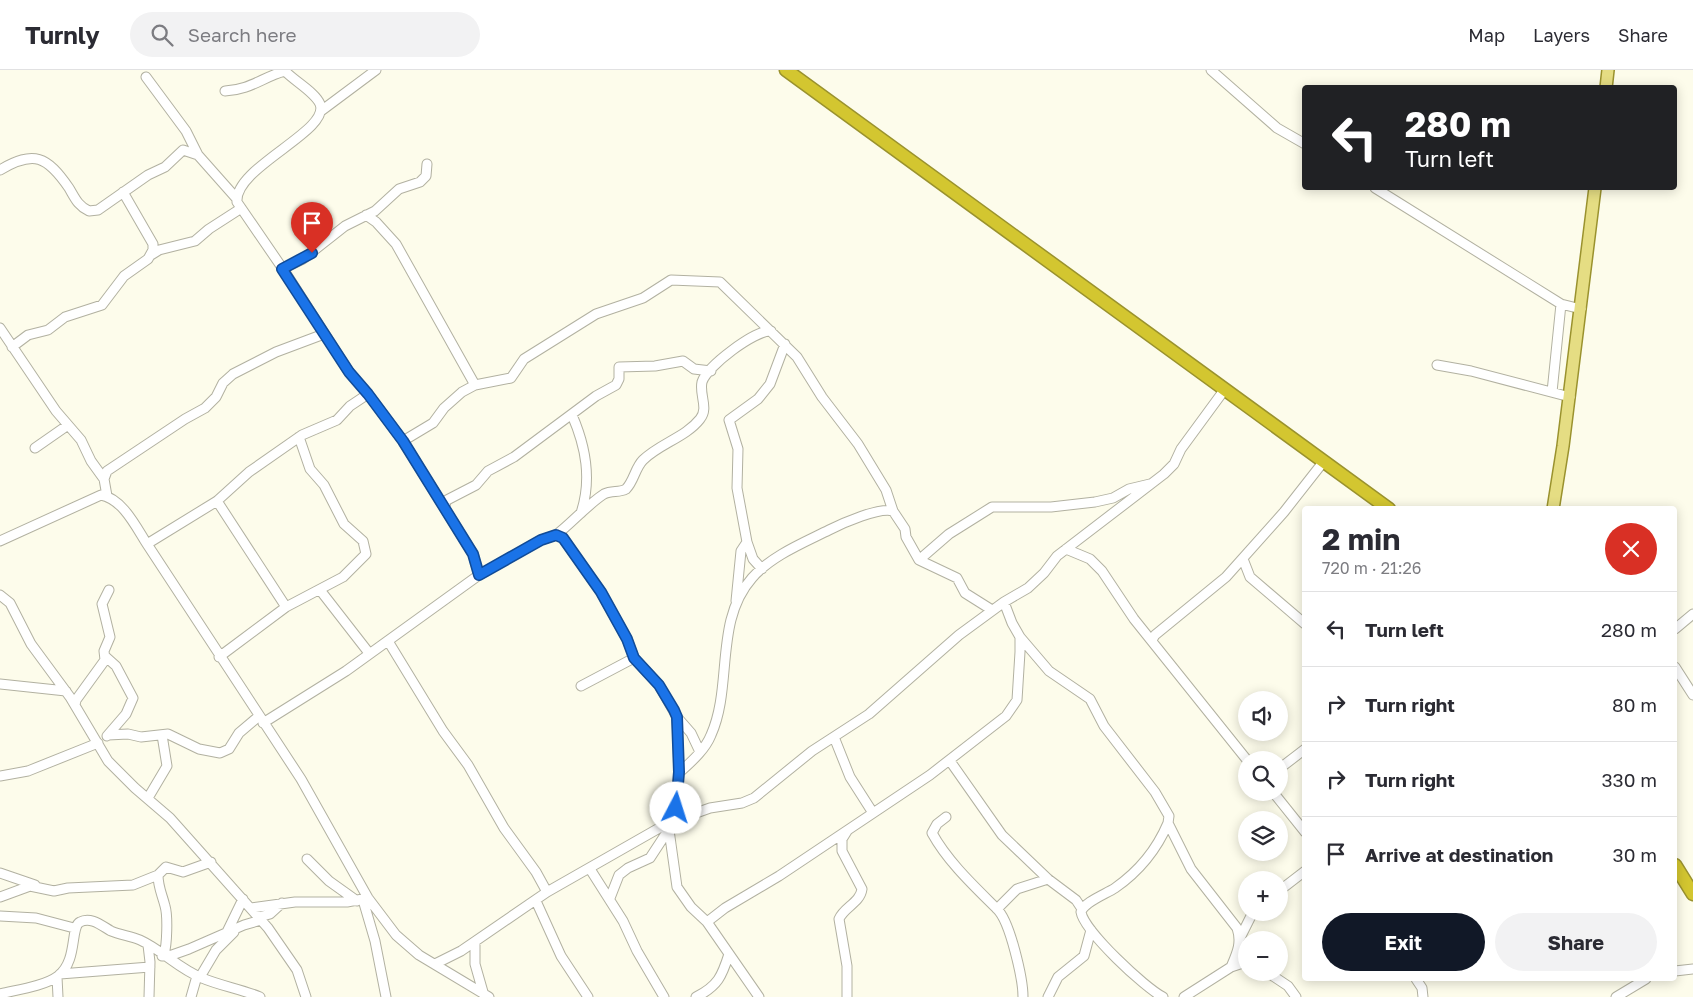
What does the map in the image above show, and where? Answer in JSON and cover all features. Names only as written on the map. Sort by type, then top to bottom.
[{"type":"highway","points":[[786,70],[1385,506]]},
{"type":"highway","points":[[1677,868],[1693,894]]},
{"type":"main road","points":[[1606,85],[1608,70]]},
{"type":"main road","points":[[1553,506],[1570,397],[1595,190]]},
{"type":"street","points":[[225,91],[246,89],[285,70],[315,97],[321,111]]},
{"type":"street","points":[[237,199],[239,191],[253,173],[269,158],[288,147],[315,122],[321,111],[376,70]]},
{"type":"street","points":[[1211,70],[1278,128],[1302,142]]},
{"type":"street","points":[[146,77],[186,131],[198,155],[237,199],[240,209],[282,269],[349,372],[403,441],[473,554],[479,575]]},
{"type":"street","points":[[0,170],[22,158],[31,157],[46,161],[79,204],[89,211],[98,210],[148,174],[165,167],[183,150],[198,155]]},
{"type":"street","points":[[282,269],[304,259],[337,232],[382,205],[398,188],[420,182],[426,176],[427,164]]},
{"type":"street","points":[[1379,190],[1561,304],[1581,310]]},
{"type":"street","points":[[123,192],[153,244],[151,255]]},
{"type":"street","points":[[12,347],[28,335],[48,330],[64,317],[102,305],[124,276],[151,255],[159,250],[195,241],[209,229],[240,209]]},
{"type":"street","points":[[366,215],[376,222],[396,244],[475,385]]},
{"type":"street","points":[[403,441],[432,423],[454,398],[475,385],[511,378],[524,359],[596,314],[625,306],[643,298],[666,282],[680,280],[724,284],[749,312],[785,344],[858,444],[886,490],[893,511],[905,530],[906,537],[919,560],[957,578],[965,593],[992,610]]},
{"type":"street","points":[[1552,392],[1561,304]]},
{"type":"street","points":[[0,328],[68,425],[81,440],[91,461],[104,479],[107,496]]},
{"type":"street","points":[[108,736],[128,734],[141,737],[171,735],[199,749],[220,753],[228,749],[239,732],[346,671],[479,575],[541,540],[556,535],[602,495],[612,491],[622,492],[626,490],[644,459],[698,422],[704,411],[702,385],[710,371],[732,348],[763,332],[771,331]]},
{"type":"street","points":[[104,479],[107,472],[125,458],[205,408],[216,397],[223,383],[233,374],[276,352],[324,334]]},
{"type":"street","points":[[762,569],[753,559],[747,542],[738,488],[738,448],[728,420],[758,399],[770,384],[785,344]]},
{"type":"street","points":[[444,507],[447,500],[476,485],[488,471],[514,457],[596,396],[616,385],[619,379],[618,367],[654,366],[683,361],[694,369],[710,371]]},
{"type":"street","points":[[1437,365],[1471,371],[1570,397]]},
{"type":"street","points":[[435,964],[475,942],[489,930],[548,892],[671,824],[710,808],[742,803],[754,798],[794,764],[869,714],[959,635],[992,610],[1028,588],[1038,580],[1066,548],[1111,516],[1151,484],[1174,464],[1181,449],[1225,389]]},
{"type":"street","points":[[147,544],[217,501],[249,472],[298,437],[337,420],[350,406],[368,394]]},
{"type":"street","points":[[572,415],[583,442],[587,472],[586,499],[581,513]]},
{"type":"street","points":[[35,448],[68,425]]},
{"type":"street","points":[[219,657],[286,608],[320,590],[353,568],[364,558],[366,550],[363,541],[341,519],[324,485],[310,469],[298,437]]},
{"type":"street","points":[[1152,640],[1155,635],[1202,599],[1243,558],[1324,461]]},
{"type":"street","points":[[919,560],[949,534],[992,507],[1052,507],[1095,502],[1113,498],[1130,488],[1151,484]]},
{"type":"street","points":[[0,541],[101,495],[107,496],[120,506],[147,544],[219,657],[301,779],[363,899],[373,935],[386,997]]},
{"type":"street","points":[[217,501],[286,608]]},
{"type":"street","points":[[736,604],[749,582],[762,569],[793,549],[838,525],[882,510],[893,511]]},
{"type":"street","points":[[556,535],[563,538],[601,592],[627,639],[634,658],[659,685],[677,717],[691,733],[700,752]]},
{"type":"street","points":[[679,772],[700,752],[712,734],[719,709],[730,627],[736,604],[741,551],[747,542]]},
{"type":"street","points":[[1066,548],[1085,556],[1097,566],[1152,640],[1240,751]]},
{"type":"street","points":[[1243,558],[1250,577],[1302,621]]},
{"type":"street","points":[[0,776],[28,770],[98,744],[108,736],[126,714],[133,698],[116,666],[106,657],[104,651],[110,637],[102,608],[108,590]]},
{"type":"street","points":[[320,590],[369,653]]},
{"type":"street","points":[[0,595],[10,603],[31,644],[75,704],[108,760],[120,774],[170,818],[193,846],[210,862],[260,918],[297,970],[306,997]]},
{"type":"street","points":[[1004,602],[1020,637],[1048,671],[1090,698],[1104,726],[1169,816],[1168,823],[1156,845],[1134,874],[1082,909]]},
{"type":"street","points":[[1677,627],[1693,614]]},
{"type":"street","points":[[707,922],[724,908],[761,887],[950,761],[1012,710],[1018,694],[1020,637]]},
{"type":"street","points":[[388,640],[443,731],[468,765],[504,828],[548,892]]},
{"type":"street","points":[[75,704],[106,657]]},
{"type":"street","points":[[581,686],[634,658]]},
{"type":"street","points":[[1677,670],[1693,695]]},
{"type":"street","points":[[0,684],[66,691]]},
{"type":"street","points":[[677,717],[679,772],[671,824],[677,886],[691,907],[707,922],[759,997]]},
{"type":"street","points":[[148,798],[167,766],[162,735]]},
{"type":"street","points":[[834,738],[850,777],[873,813]]},
{"type":"street","points":[[1288,762],[1302,751]]},
{"type":"street","points":[[950,761],[1002,835],[1048,879],[1076,900],[1082,909],[1082,916],[1091,930],[1143,985],[1163,997]]},
{"type":"street","points":[[1280,801],[1302,828]]},
{"type":"street","points":[[946,817],[933,829],[932,833],[938,844],[979,894],[997,909],[1011,938],[1023,997]]},
{"type":"street","points":[[1168,823],[1192,869],[1227,913],[1238,934]]},
{"type":"street","points":[[610,898],[619,875],[628,868],[650,858],[671,824]]},
{"type":"street","points":[[847,831],[842,839],[842,851],[862,889],[858,899],[842,912],[839,919],[839,932],[847,966],[847,997]]},
{"type":"street","points":[[307,860],[329,881],[363,899],[396,935],[419,955],[486,994]]},
{"type":"street","points":[[0,897],[9,895],[24,887],[37,887],[54,891],[77,887],[128,886],[158,875],[166,867],[183,872],[210,862]]},
{"type":"street","points":[[590,869],[623,920],[636,951],[664,997]]},
{"type":"street","points":[[0,873],[29,882],[37,887]]},
{"type":"street","points":[[1288,884],[1302,873]]},
{"type":"street","points":[[158,875],[158,889],[166,906],[166,946],[163,955]]},
{"type":"street","points":[[997,909],[1017,889],[1048,879]]},
{"type":"street","points":[[226,932],[243,899]]},
{"type":"street","points":[[251,908],[282,903],[363,899]]},
{"type":"street","points":[[536,901],[561,956],[588,997]]},
{"type":"street","points":[[163,955],[172,955],[190,949],[270,914],[282,903]]},
{"type":"street","points":[[0,916],[36,918],[74,928]]},
{"type":"street","points":[[58,997],[58,975],[72,956],[74,928],[79,922],[94,921],[113,931],[140,940],[199,977],[260,997]]},
{"type":"street","points":[[191,997],[199,977],[216,950],[239,927]]},
{"type":"street","points":[[1048,997],[1058,977],[1084,956],[1091,930]]},
{"type":"street","points":[[475,942],[475,964],[486,994]]},
{"type":"street","points":[[148,945],[150,967],[149,997]]},
{"type":"street","points":[[1232,967],[1238,945]]},
{"type":"street","points":[[696,997],[709,989],[721,977],[729,954]]},
{"type":"street","points":[[1184,997],[1238,965]]},
{"type":"street","points":[[0,994],[58,975],[150,967]]},
{"type":"street","points":[[1677,971],[1693,969]]},
{"type":"street","points":[[1281,981],[1296,997]]},
{"type":"street","points":[[1616,997],[1643,981]]},
{"type":"route","points":[[312,253],[304,259],[282,269],[349,372],[403,441],[473,554],[479,575],[510,556],[541,540],[556,535],[563,538],[596,584],[627,639],[634,658],[659,685],[677,717],[679,772],[676,808]]}]
